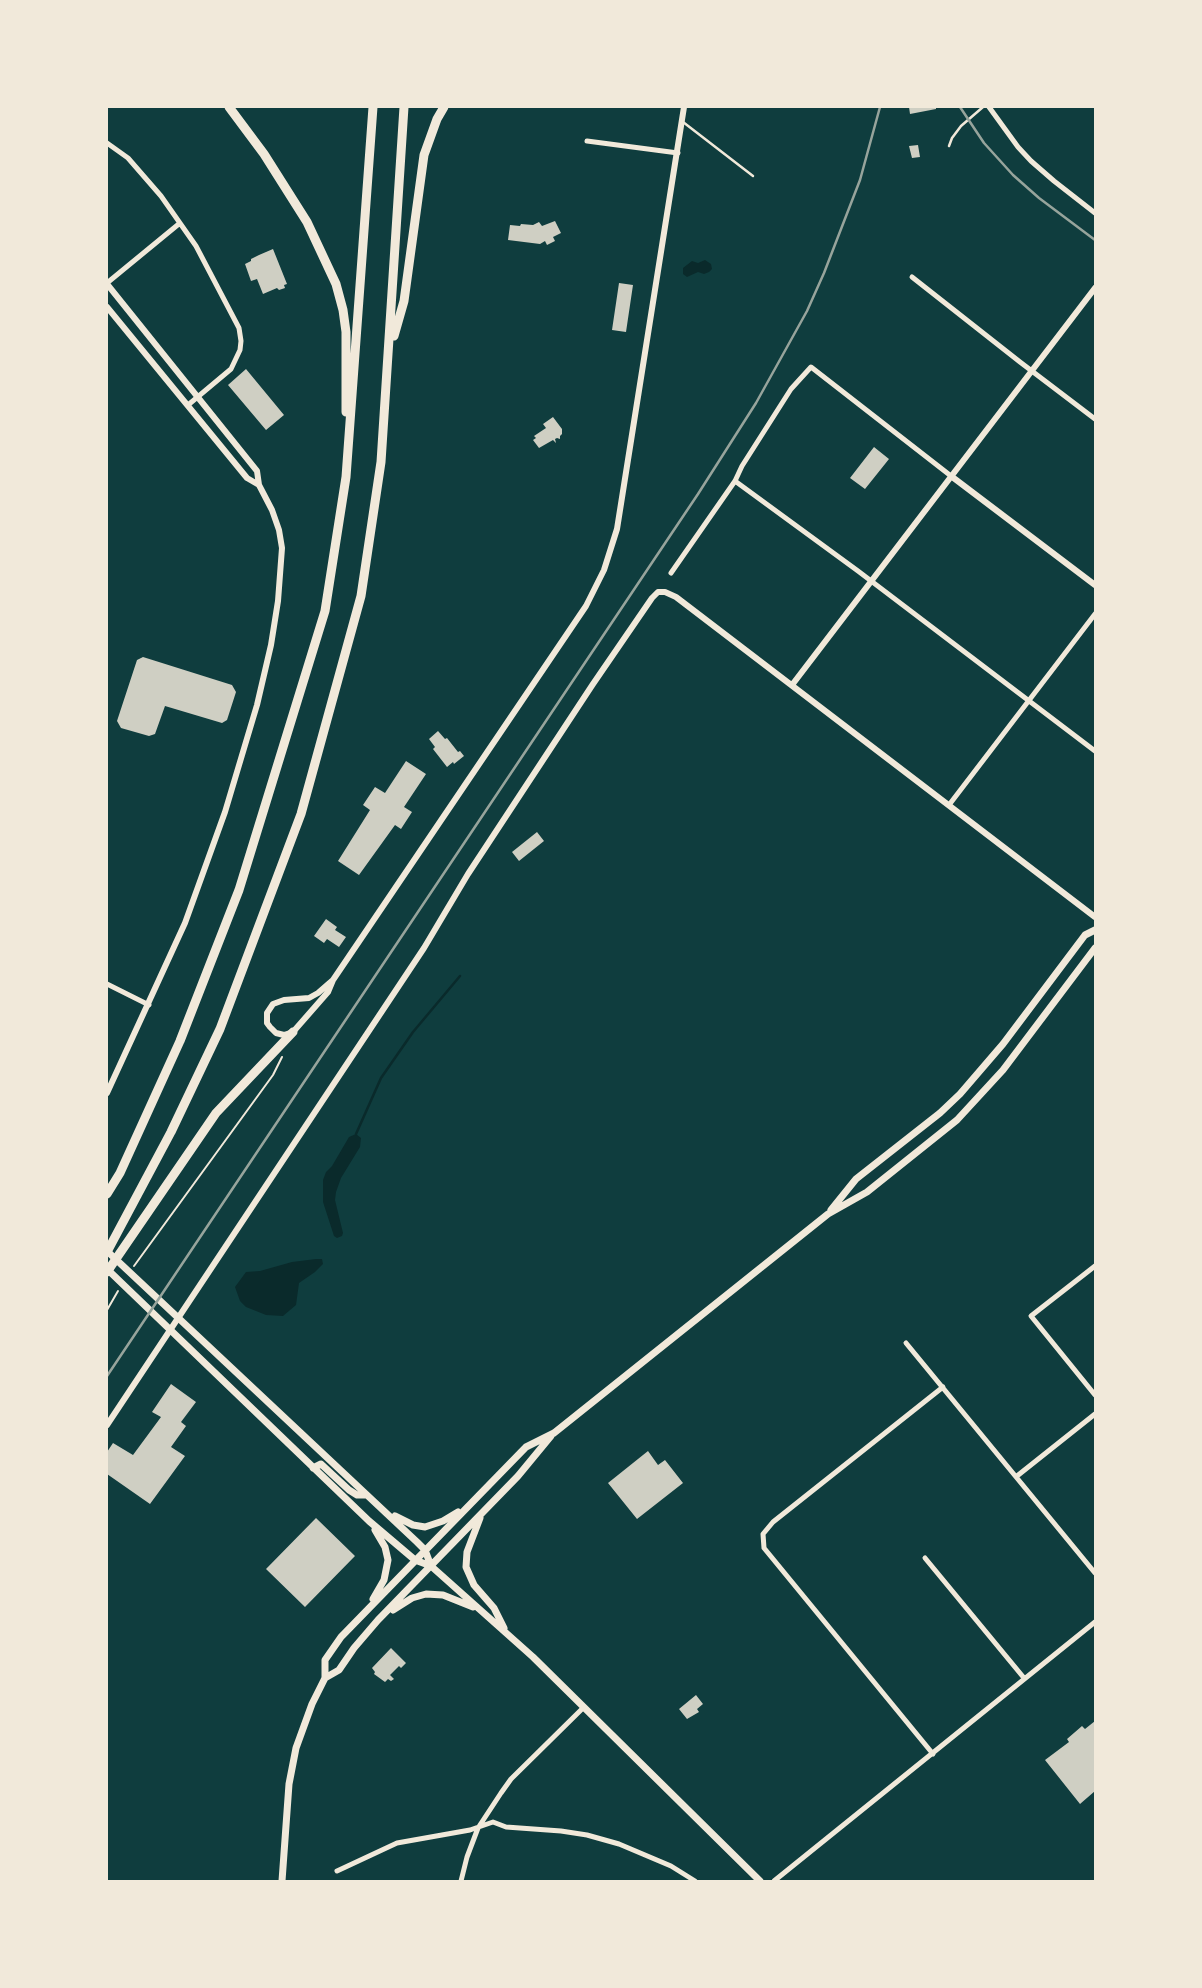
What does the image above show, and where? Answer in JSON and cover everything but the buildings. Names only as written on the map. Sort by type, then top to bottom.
[{"type":"highway","points":[[229,107],[264,154],[307,222],[336,284],[345,332],[346,477]]},
{"type":"highway","points":[[107,1194],[120,1173],[180,1041],[239,890],[325,611],[346,477],[373,107]]},
{"type":"highway","points":[[107,1251],[171,1132],[220,1029],[301,814],[361,596],[381,462],[404,107]]},
{"type":"highway","points":[[389,351],[404,301],[424,155],[444,107]]},
{"type":"highway","points":[[107,1271],[215,1113],[293,1032]]},
{"type":"main road","points":[[828,1214],[856,1179],[960,1094],[1003,1044],[1085,935],[1095,930]]},
{"type":"main road","points":[[325,1678],[339,1670],[378,1620],[518,1476],[554,1433],[828,1214],[867,1192],[962,1115],[1003,1070],[1095,948]]},
{"type":"main road","points":[[107,1251],[425,1550],[431,1566]]},
{"type":"main road","points":[[107,1271],[369,1521],[415,1560],[431,1566],[506,1632],[760,1881]]},
{"type":"main road","points":[[282,1881],[289,1784],[303,1727],[325,1678],[325,1660],[368,1607],[526,1447],[554,1433]]},
{"type":"main road","points":[[313,1468],[321,1464],[349,1490],[367,1495]]},
{"type":"main road","points":[[380,1507],[403,1521],[425,1527],[443,1521],[467,1507]]},
{"type":"main road","points":[[484,1511],[471,1538],[466,1567],[474,1585],[494,1608],[506,1632]]},
{"type":"main road","points":[[368,1607],[384,1580],[388,1560],[385,1547],[369,1521]]},
{"type":"main road","points":[[378,1620],[403,1603],[423,1594],[443,1595],[480,1610]]},
{"type":"street","points":[[333,980],[309,998],[278,1002],[270,1008],[267,1023],[272,1030],[284,1035],[293,1032],[328,992],[333,980],[586,606],[604,570],[617,529],[684,107]]},
{"type":"street","points":[[989,107],[1031,161],[1095,213]]},
{"type":"street","points":[[587,141],[678,153]]},
{"type":"street","points":[[107,143],[137,168],[161,196],[196,246],[231,310],[242,341],[231,369],[188,405]]},
{"type":"street","points":[[107,1093],[185,923],[221,824],[257,705],[271,645],[280,587],[282,548],[279,530],[259,485],[257,471],[107,283],[180,223]]},
{"type":"street","points":[[912,277],[1095,419]]},
{"type":"street","points":[[792,685],[1095,288]]},
{"type":"street","points":[[107,307],[247,478],[259,485]]},
{"type":"street","points":[[671,573],[735,481],[780,404],[811,367],[1095,585]]},
{"type":"street","points":[[735,481],[1095,751]]},
{"type":"street","points":[[107,1425],[424,948],[468,874],[586,694],[658,592],[676,597],[1095,917]]},
{"type":"street","points":[[949,805],[1095,614]]},
{"type":"street","points":[[107,984],[149,1005]]},
{"type":"street","points":[[1095,1266],[1031,1316],[1095,1395]]},
{"type":"street","points":[[906,1343],[1095,1573]]},
{"type":"street","points":[[933,1754],[764,1548],[763,1534],[773,1522],[943,1387]]},
{"type":"street","points":[[1017,1476],[1095,1414]]},
{"type":"street","points":[[925,1559],[1024,1678]]},
{"type":"street","points":[[774,1881],[1095,1622]]},
{"type":"street","points":[[461,1881],[478,1828],[511,1779],[584,1707]]},
{"type":"street","points":[[337,1871],[397,1843],[478,1828],[494,1822],[506,1827],[587,1835],[619,1844],[671,1866],[695,1881]]},
{"type":"lane","points":[[949,146],[961,126],[983,107]]},
{"type":"lane","points":[[682,121],[753,176]]},
{"type":"path","points":[[131,1272],[273,1075],[283,1054]]},
{"type":"path","points":[[107,1310],[123,1283]]},
{"type":"water","points":[[705,260],[711,264],[712,269],[709,272],[698,272],[687,277],[683,274],[683,268],[692,261],[698,263]]},
{"type":"water","points":[[356,1134],[361,1138],[360,1147],[341,1178],[336,1192],[335,1200],[343,1233],[337,1238],[323,1202],[323,1180],[349,1137]]},
{"type":"water","points":[[322,1259],[323,1264],[299,1283],[296,1305],[283,1316],[266,1315],[246,1307],[240,1301],[235,1287],[246,1272]]},
{"type":"waterway","points":[[356,1134],[381,1078],[413,1032],[460,976]]},
{"type":"railway","points":[[107,1376],[698,494],[756,403],[807,311],[824,273],[860,180],[880,107]]},
{"type":"railway","points":[[960,107],[984,143],[1013,175],[1095,240]]}]
